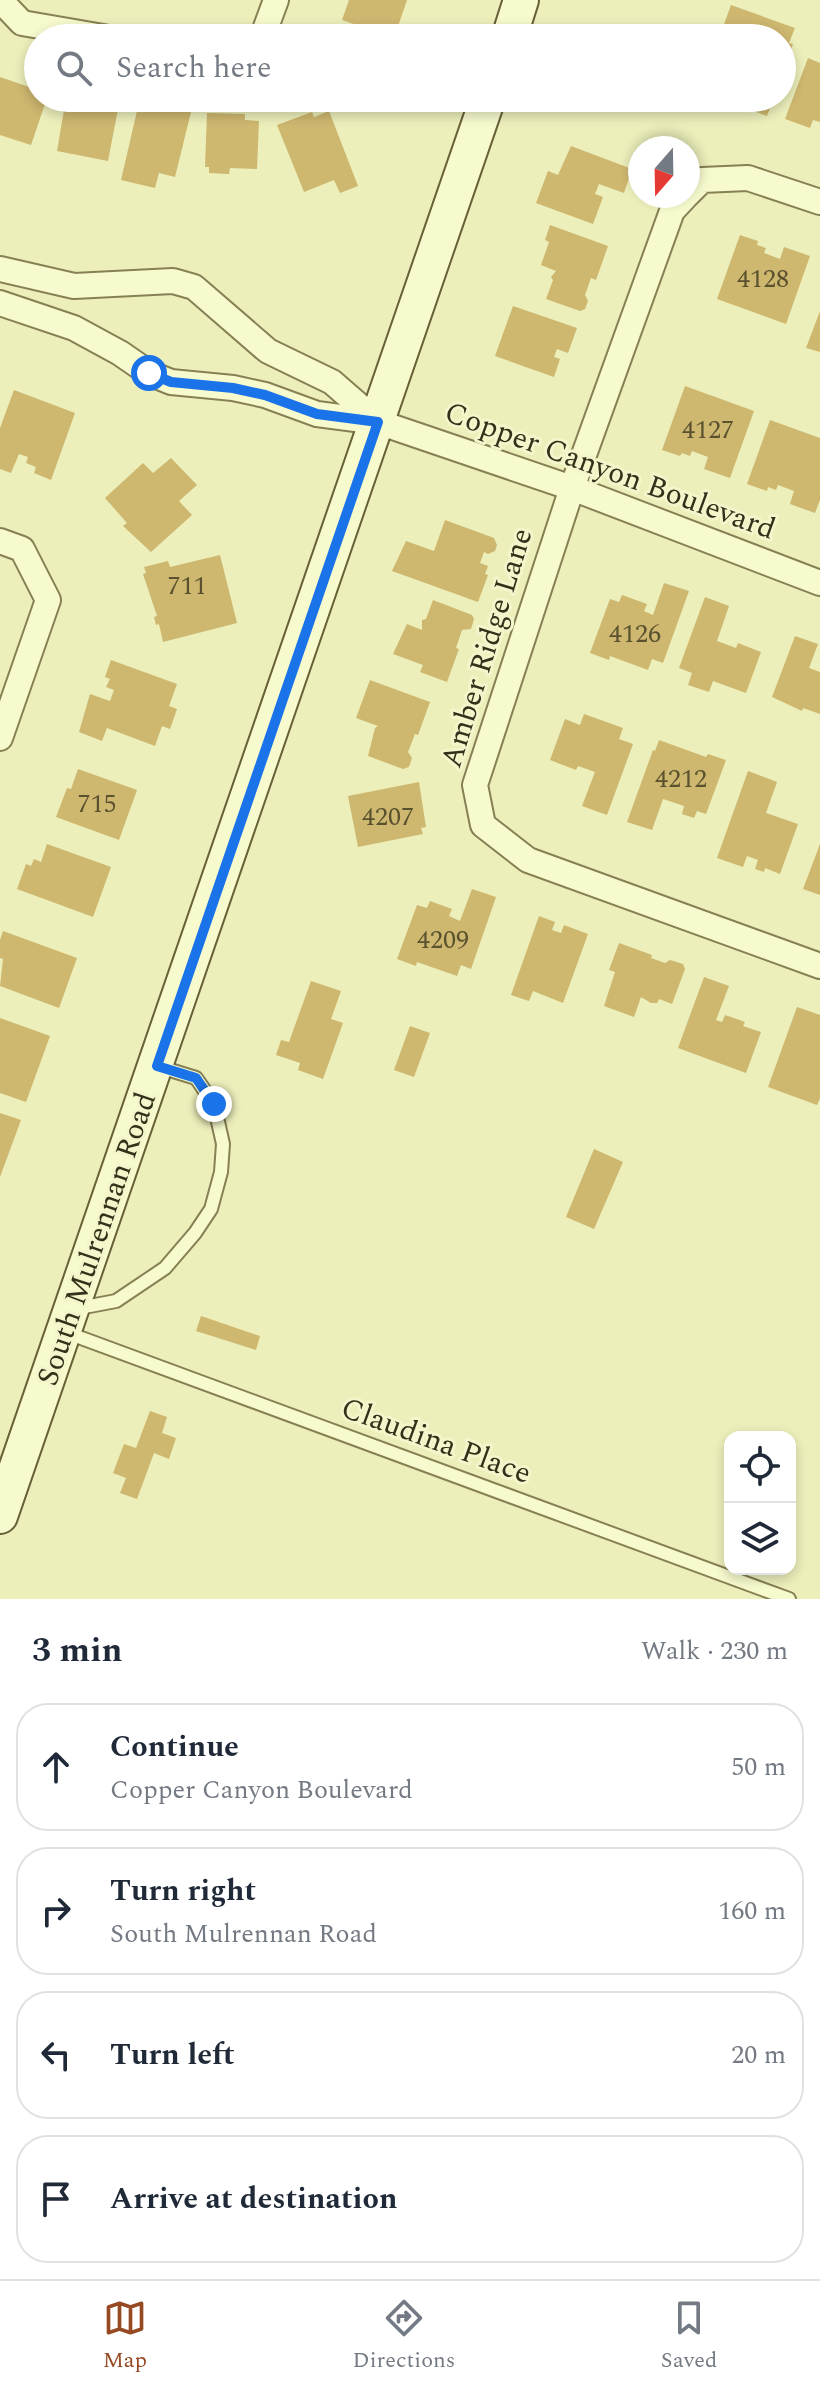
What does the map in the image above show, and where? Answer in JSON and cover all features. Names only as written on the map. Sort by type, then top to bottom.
[{"type":"street","points":[[0,0],[22,23],[28,24]]},
{"type":"street","points":[[267,24],[276,0]]},
{"type":"street","points":[[513,24],[521,0]]},
{"type":"street","name":"South Mulrennan Road","points":[[0,1516],[483,112]]},
{"type":"street","name":"Amber Ridge Lane","points":[[700,182],[748,178],[820,202]]},
{"type":"street","name":"Amber Ridge Lane","points":[[675,208],[572,488],[475,785],[483,825],[528,860],[820,966]]},
{"type":"street","name":"Copper Canyon Boulevard","points":[[0,269],[74,286],[173,281],[194,287],[268,351],[332,382],[378,422]]},
{"type":"street","name":"Copper Canyon Boulevard","points":[[0,303],[74,328],[149,373],[171,382],[233,388],[265,395],[317,414],[378,422],[572,488],[820,583]]},
{"type":"street","points":[[0,541],[22,549],[48,600],[0,738]]},
{"type":"lane","points":[[69,1321],[116,1301],[165,1268],[211,1209],[221,1172],[223,1144],[214,1104],[196,1078],[157,1066]]},
{"type":"lane","name":"Claudina Place","points":[[69,1321],[789,1599]]},
{"type":"building","points":[[349,0],[407,0],[399,24],[354,24],[342,20]]},
{"type":"building","points":[[731,5],[784,24],[724,24]]},
{"type":"building","points":[[808,58],[820,63],[820,122],[813,120],[810,128],[785,119],[788,112],[796,112],[796,90]]},
{"type":"building","points":[[0,77],[24,85],[24,112],[42,112],[31,145],[0,135]]},
{"type":"building","points":[[64,112],[117,112],[108,161],[57,151]]},
{"type":"building","points":[[137,112],[191,112],[175,177],[159,173],[155,188],[121,180]]},
{"type":"building","points":[[312,112],[314,117],[329,112],[358,186],[340,193],[334,180],[304,192],[277,125]]},
{"type":"building","points":[[207,113],[245,114],[245,120],[259,121],[257,169],[230,168],[229,174],[209,173],[209,167],[205,167]]},
{"type":"building","points":[[571,146],[628,167],[624,193],[599,184],[595,194],[603,197],[593,224],[536,203],[548,171],[558,175]]},
{"type":"building","points":[[550,225],[608,246],[596,280],[591,278],[585,295],[588,301],[585,309],[580,311],[546,299],[553,280],[551,277],[556,271],[541,265],[549,242],[545,240]]},
{"type":"building","points":[[740,235],[758,241],[757,245],[766,248],[764,253],[780,259],[784,247],[810,256],[786,324],[717,299]]},
{"type":"building","points":[[513,306],[577,328],[568,353],[557,349],[554,357],[560,359],[554,377],[495,356]]},
{"type":"building","points":[[820,311],[820,352],[806,348]]},
{"type":"building","points":[[685,386],[754,411],[730,478],[704,469],[708,457],[692,451],[690,456],[682,453],[680,456],[662,450]]},
{"type":"building","points":[[14,390],[75,413],[51,480],[34,473],[36,467],[26,463],[28,457],[19,454],[11,473],[0,469],[0,428]]},
{"type":"building","points":[[770,420],[820,438],[820,500],[815,513],[790,504],[794,491],[778,485],[776,490],[768,487],[767,491],[747,484]]},
{"type":"building","points":[[171,458],[197,485],[179,501],[192,515],[151,552],[123,526],[127,523],[105,498],[143,463],[153,473]]},
{"type":"building","points":[[445,520],[494,538],[497,545],[495,551],[484,552],[480,563],[488,566],[485,574],[488,575],[478,602],[392,571],[406,541],[434,551]]},
{"type":"building","points":[[220,555],[237,623],[163,642],[143,574],[146,573],[144,567],[168,561],[170,567]]},
{"type":"building","points":[[664,583],[689,591],[663,663],[652,659],[648,670],[610,656],[609,660],[590,653],[610,599],[619,602],[622,595],[647,604],[644,611],[653,615]]},
{"type":"building","points":[[705,597],[729,606],[717,641],[736,648],[738,643],[761,652],[746,693],[713,681],[709,692],[688,685],[692,673],[679,668]]},
{"type":"building","points":[[433,600],[472,615],[474,619],[471,629],[462,630],[447,682],[420,672],[423,665],[393,654],[407,624],[422,630],[422,620],[426,619]]},
{"type":"building","points":[[795,636],[818,644],[809,668],[820,672],[820,714],[803,708],[802,711],[772,697]]},
{"type":"building","points":[[111,660],[177,684],[169,706],[177,709],[170,729],[162,726],[155,746],[107,728],[102,741],[79,732],[90,694],[110,701],[114,690],[106,687],[110,679],[105,677]]},
{"type":"building","points":[[370,680],[430,702],[408,752],[412,758],[409,767],[403,769],[368,756],[378,726],[356,718]]},
{"type":"building","points":[[584,714],[623,728],[619,739],[633,744],[607,815],[582,806],[595,772],[578,766],[576,770],[550,760],[565,719],[580,725]]},
{"type":"building","points":[[659,740],[706,757],[708,754],[726,760],[706,814],[697,811],[694,818],[682,814],[684,806],[663,799],[652,830],[627,822]]},
{"type":"building","points":[[78,769],[137,790],[119,840],[56,817]]},
{"type":"building","points":[[748,771],[777,782],[766,813],[798,824],[780,874],[765,868],[764,872],[755,869],[758,860],[747,856],[743,867],[717,858]]},
{"type":"building","points":[[419,782],[426,827],[421,828],[423,834],[358,847],[348,796]]},
{"type":"building","points":[[47,844],[111,867],[93,917],[17,889],[26,864],[31,866],[34,859],[41,862]]},
{"type":"building","points":[[820,844],[820,895],[803,889]]},
{"type":"building","points":[[472,889],[496,897],[471,969],[461,965],[457,976],[417,962],[416,966],[397,959],[417,905],[427,908],[430,901],[452,909],[449,916],[460,921]]},
{"type":"building","points":[[539,916],[555,922],[552,930],[561,933],[564,925],[588,934],[563,1003],[533,991],[529,1001],[511,995]]},
{"type":"building","points":[[3,931],[77,958],[59,1008],[0,986],[3,959],[0,958],[0,940]]},
{"type":"building","points":[[619,943],[665,963],[670,960],[683,964],[685,969],[672,1004],[659,999],[657,1003],[651,1003],[641,997],[634,1017],[604,1006],[615,972],[609,970]]},
{"type":"building","points":[[704,977],[729,986],[716,1020],[722,1022],[725,1015],[761,1032],[746,1073],[678,1048]]},
{"type":"building","points":[[311,981],[341,991],[331,1019],[343,1023],[323,1079],[298,1070],[300,1063],[276,1055],[281,1040],[289,1042]]},
{"type":"building","points":[[797,1007],[820,1015],[820,1098],[817,1105],[768,1087]]},
{"type":"building","points":[[0,1018],[50,1036],[26,1102],[0,1093]]},
{"type":"building","points":[[410,1026],[430,1033],[414,1077],[394,1070]]},
{"type":"building","points":[[0,1113],[21,1120],[0,1177]]},
{"type":"building","points":[[594,1149],[623,1162],[594,1229],[566,1217]]},
{"type":"building","points":[[201,1316],[260,1336],[256,1350],[196,1331]]},
{"type":"building","points":[[150,1411],[167,1417],[162,1433],[176,1438],[169,1459],[154,1453],[137,1499],[120,1493],[126,1478],[113,1473],[124,1444],[136,1448]]},
{"type":"route","points":[[149,373],[171,382],[206,384],[265,395],[317,414],[378,422],[157,1066],[196,1078],[214,1104]]}]
